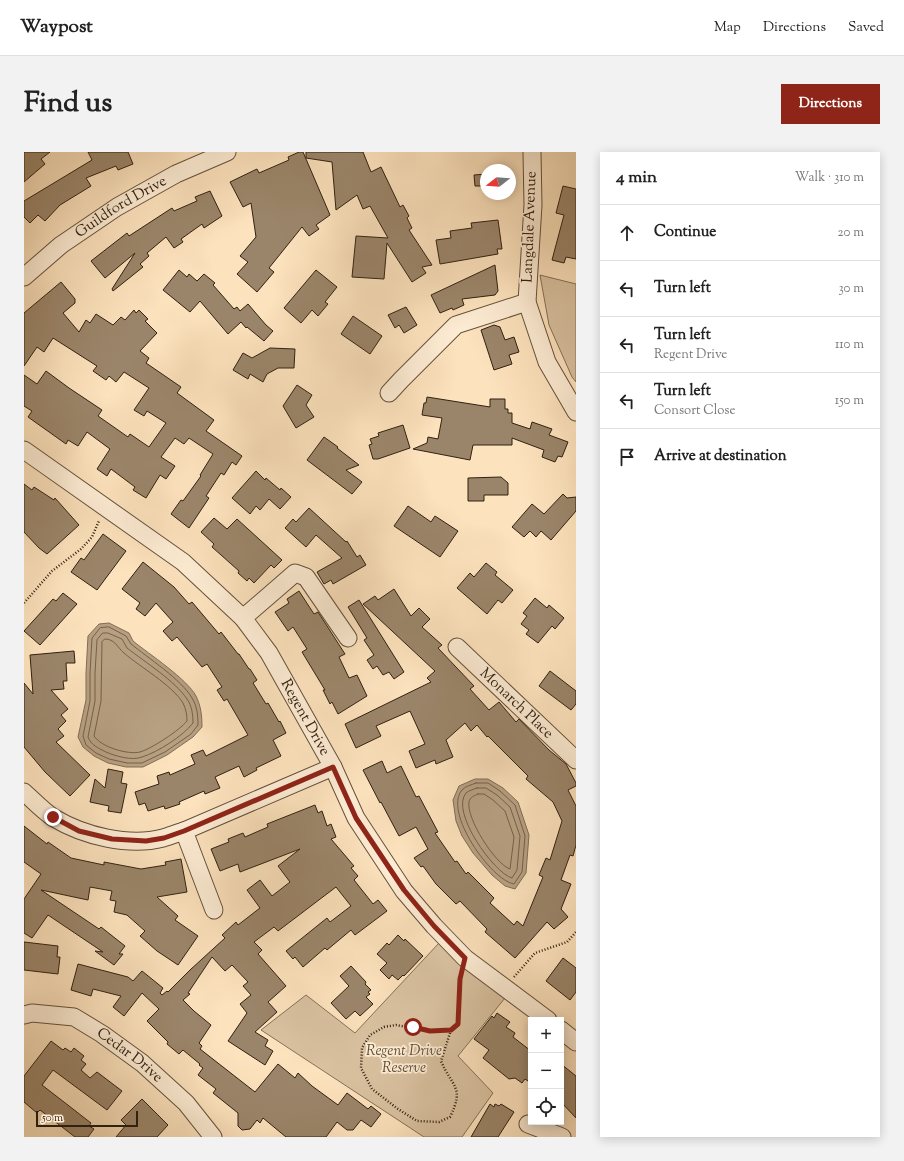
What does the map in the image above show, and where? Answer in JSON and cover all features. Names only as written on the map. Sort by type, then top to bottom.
[{"type":"street","name":"Guildford Drive","points":[[24,277],[61,245],[116,207],[176,174],[227,152]]},
{"type":"street","name":"Langdale Avenue","points":[[532,152],[533,206],[527,302],[547,362],[576,412]]},
{"type":"street","name":"Langdale Avenue","points":[[389,393],[456,325],[527,302]]},
{"type":"street","name":"Regent Drive","points":[[24,450],[183,562],[243,618],[269,653],[333,767],[356,818],[404,890],[434,926],[465,958],[544,1017]]},
{"type":"street","points":[[243,618],[295,573],[306,577],[348,638]]},
{"type":"street","name":"Monarch Place","points":[[457,647],[576,760]]},
{"type":"street","points":[[24,792],[53,817],[79,831],[112,839],[146,841],[164,838],[184,831],[333,767]]},
{"type":"street","points":[[184,831],[214,910]]},
{"type":"street","name":"Cedar Drive","points":[[24,1015],[32,1013],[74,1017],[102,1034],[142,1063],[186,1102],[213,1137]]},
{"type":"street","points":[[564,1032],[576,1042]]},
{"type":"street","points":[[531,1125],[562,1137]]},
{"type":"path","points":[[24,604],[52,571],[81,549],[92,537],[105,508]]},
{"type":"path","points":[[505,988],[530,956],[539,951],[567,942],[576,932]]},
{"type":"path","points":[[451,1030],[430,1031],[396,1025],[384,1027],[370,1036],[362,1048],[361,1068],[372,1088],[398,1109],[417,1121],[439,1122],[450,1117],[457,1104],[458,1093],[441,1061],[451,1030],[458,1024],[460,979],[465,958]]},
{"type":"green space","points":[[540,275],[576,284],[576,382],[572,377],[549,325]]},
{"type":"green space","name":"Regent Drive Reserve","points":[[439,943],[505,998],[458,1056],[493,1093],[462,1137],[424,1137],[261,1030],[306,995],[355,1033]]},
{"type":"water","points":[[109,623],[129,633],[133,641],[185,682],[196,696],[200,707],[202,727],[193,737],[167,755],[143,767],[126,767],[108,763],[94,756],[83,747],[78,737],[86,700],[88,636],[99,624]]},
{"type":"water","points":[[475,779],[488,779],[503,788],[518,802],[529,835],[526,873],[515,889],[505,886],[492,875],[473,853],[462,836],[456,821],[453,800],[459,786]]},
{"type":"building","points":[[24,152],[50,152],[41,159],[45,164],[24,182]]},
{"type":"building","points":[[88,152],[128,152],[133,164],[118,170],[116,166],[86,178],[91,186],[60,205],[45,221],[38,215],[30,223],[24,217],[24,201],[92,160]]},
{"type":"building","points":[[299,152],[303,152],[330,215],[316,225],[319,229],[309,236],[302,227],[269,268],[274,272],[257,292],[237,274],[248,262],[240,256],[256,237],[251,203],[243,207],[230,182],[257,169],[259,173],[289,160],[288,157]]},
{"type":"building","points":[[306,152],[363,152],[371,172],[381,167],[400,207],[403,205],[409,216],[407,218],[412,228],[409,230],[432,265],[422,267],[426,273],[412,282],[387,243],[384,279],[352,277],[356,236],[388,238],[370,206],[363,209],[357,195],[336,210],[332,162],[306,158]]},
{"type":"building","points":[[480,174],[480,186],[475,186],[474,175]]},
{"type":"building","points":[[563,186],[576,189],[576,259],[566,257],[564,263],[552,260],[564,215],[556,213]]},
{"type":"building","points":[[210,191],[222,216],[204,228],[202,224],[181,239],[183,242],[174,248],[166,237],[147,253],[149,256],[140,264],[143,267],[113,291],[112,289],[135,253],[105,278],[91,261],[127,233],[129,236],[172,208],[174,211],[197,201],[195,197]]},
{"type":"building","points":[[498,220],[502,249],[497,249],[498,254],[440,264],[436,240],[451,238],[450,231],[472,228],[471,223]]},
{"type":"building","points":[[495,265],[498,291],[495,295],[462,299],[464,305],[453,310],[452,308],[440,313],[431,295]]},
{"type":"building","points":[[179,270],[187,277],[189,274],[197,281],[204,274],[215,283],[213,285],[234,309],[237,307],[240,311],[248,304],[273,331],[264,341],[247,327],[246,328],[241,322],[228,334],[200,301],[190,312],[163,290]]},
{"type":"building","points":[[316,270],[337,287],[325,302],[328,304],[318,316],[312,310],[301,323],[284,308]]},
{"type":"building","points":[[61,282],[75,299],[75,303],[63,313],[79,332],[86,320],[90,323],[96,314],[113,325],[121,317],[125,320],[134,310],[136,313],[139,310],[148,319],[145,321],[157,333],[140,351],[149,358],[146,363],[181,387],[177,393],[214,420],[206,431],[242,456],[236,465],[232,462],[224,475],[221,473],[206,496],[209,498],[189,528],[171,514],[181,500],[183,501],[201,476],[200,475],[213,454],[189,438],[184,444],[175,438],[161,457],[175,466],[166,479],[160,475],[146,498],[133,490],[135,487],[111,469],[107,476],[97,469],[110,449],[87,432],[78,446],[68,440],[66,444],[28,417],[32,411],[24,406],[24,375],[37,384],[46,371],[102,410],[98,416],[128,437],[130,434],[149,447],[166,423],[147,411],[144,416],[134,410],[149,388],[124,372],[116,382],[109,376],[106,380],[93,371],[97,366],[53,338],[44,352],[37,347],[24,366],[24,313]]},
{"type":"building","points":[[406,307],[417,325],[404,333],[399,325],[395,328],[388,315]]},
{"type":"building","points":[[353,316],[382,336],[370,354],[341,334]]},
{"type":"building","points":[[494,325],[500,327],[505,340],[514,337],[519,352],[509,355],[512,364],[494,370],[481,330]]},
{"type":"building","points":[[270,348],[295,349],[294,368],[278,368],[267,374],[263,382],[250,374],[248,379],[233,370],[243,353],[252,358]]},
{"type":"building","points":[[297,385],[312,395],[306,405],[314,417],[296,428],[283,406]]},
{"type":"building","points":[[427,397],[490,407],[490,399],[505,399],[505,409],[508,409],[508,413],[512,413],[512,423],[530,429],[532,422],[552,429],[549,435],[568,442],[562,457],[558,456],[555,462],[542,457],[544,450],[512,438],[512,445],[473,445],[470,460],[413,449],[427,443],[428,437],[438,439],[442,418],[422,415],[424,403],[426,403]]},
{"type":"building","points":[[403,425],[410,448],[378,459],[373,459],[369,445],[372,444],[370,439],[379,436],[378,433]]},
{"type":"building","points":[[324,437],[359,465],[346,470],[362,482],[352,494],[307,460]]},
{"type":"building","points":[[256,471],[265,480],[266,478],[291,497],[280,509],[269,499],[260,510],[256,506],[250,514],[232,498]]},
{"type":"building","points":[[501,477],[508,483],[508,495],[484,495],[484,501],[468,501],[468,478]]},
{"type":"building","points":[[24,484],[32,490],[34,487],[54,500],[55,498],[79,525],[47,554],[24,532]]},
{"type":"building","points":[[563,494],[567,498],[576,497],[576,511],[551,540],[541,531],[536,537],[530,531],[524,537],[512,527],[532,504],[544,514]]},
{"type":"building","points":[[408,506],[431,522],[435,516],[458,531],[440,557],[394,526]]},
{"type":"building","points":[[309,508],[346,542],[347,541],[357,557],[360,555],[366,565],[333,584],[331,580],[324,584],[317,572],[342,558],[316,535],[306,547],[285,528],[293,519],[296,522]]},
{"type":"building","points":[[214,518],[227,529],[237,519],[282,560],[274,568],[271,565],[254,583],[249,578],[247,581],[238,573],[239,571],[212,547],[214,544],[201,532]]},
{"type":"building","points":[[103,534],[126,551],[97,590],[71,572],[81,558],[84,560]]},
{"type":"building","points":[[143,562],[174,587],[189,604],[192,602],[219,634],[221,632],[250,669],[257,680],[253,683],[266,704],[268,703],[279,722],[280,721],[286,733],[273,740],[281,756],[256,768],[257,770],[244,777],[239,766],[215,777],[220,788],[205,794],[204,791],[179,802],[180,804],[165,809],[164,806],[148,811],[145,803],[139,805],[135,792],[159,784],[157,776],[169,772],[170,775],[195,764],[191,755],[203,750],[206,756],[248,735],[227,699],[224,701],[217,690],[222,687],[207,664],[202,667],[177,637],[172,641],[163,631],[173,622],[156,603],[145,616],[136,609],[140,603],[122,589]]},
{"type":"building","points":[[486,563],[497,572],[495,575],[513,590],[502,603],[498,600],[487,614],[457,588],[470,573],[474,577]]},
{"type":"building","points":[[394,589],[411,616],[419,608],[430,619],[422,627],[442,645],[438,648],[474,686],[470,689],[489,710],[499,702],[516,722],[519,719],[549,750],[566,764],[576,783],[576,786],[568,790],[576,806],[576,845],[573,856],[570,855],[561,880],[571,884],[561,909],[568,917],[554,929],[547,922],[515,958],[485,932],[487,929],[460,901],[456,904],[436,884],[423,866],[421,867],[414,858],[428,849],[416,827],[399,836],[363,770],[382,761],[387,773],[401,766],[416,797],[419,796],[438,832],[435,833],[455,862],[457,861],[466,874],[468,872],[494,898],[490,903],[514,925],[517,921],[523,926],[543,877],[539,875],[546,858],[550,860],[562,821],[553,802],[526,779],[528,776],[488,736],[487,737],[477,725],[471,731],[465,723],[446,740],[453,757],[436,764],[435,760],[416,768],[409,751],[425,744],[410,711],[376,726],[381,736],[356,748],[345,724],[431,682],[427,678],[435,671],[363,604],[375,596],[378,600]]},
{"type":"building","points":[[299,591],[314,614],[318,612],[345,654],[339,657],[349,678],[357,675],[367,696],[338,714],[332,702],[330,704],[323,690],[325,690],[302,652],[307,649],[293,627],[288,631],[275,612],[289,603],[287,599]]},
{"type":"building","points":[[63,593],[77,604],[40,645],[24,631],[53,599],[56,601]]},
{"type":"building","points":[[535,598],[547,608],[549,605],[564,618],[555,629],[552,626],[538,643],[526,634],[529,630],[521,624],[527,616],[523,613]]},
{"type":"building","points":[[359,600],[404,672],[394,679],[389,672],[383,675],[377,666],[373,669],[367,660],[374,655],[364,640],[367,638],[348,607]]},
{"type":"building","points":[[74,651],[75,663],[66,663],[67,681],[63,681],[64,689],[51,690],[68,709],[61,715],[66,721],[58,729],[64,736],[56,742],[90,775],[70,796],[45,772],[24,747],[24,683],[33,694],[30,655]]},
{"type":"building","points":[[550,671],[576,691],[576,704],[571,710],[539,686]]},
{"type":"building","points":[[108,769],[123,772],[121,783],[127,784],[121,813],[108,811],[109,806],[90,802],[95,779],[105,788]]},
{"type":"building","points":[[315,805],[318,813],[322,811],[327,826],[331,824],[336,837],[331,839],[354,866],[351,868],[358,876],[354,880],[373,904],[378,900],[387,911],[355,935],[351,930],[327,950],[325,948],[303,967],[295,957],[293,959],[286,951],[327,918],[330,922],[351,906],[336,887],[278,931],[274,927],[254,942],[262,950],[258,954],[286,986],[268,1002],[277,1012],[255,1032],[268,1040],[265,1046],[273,1051],[265,1065],[228,1041],[247,1013],[240,1004],[251,995],[243,986],[248,982],[232,965],[225,971],[212,957],[188,993],[190,994],[183,1000],[211,1025],[199,1043],[202,1046],[200,1049],[255,1092],[278,1064],[295,1078],[298,1073],[312,1086],[338,1105],[347,1093],[368,1109],[371,1106],[381,1114],[371,1127],[361,1120],[353,1130],[347,1130],[337,1122],[326,1137],[286,1137],[263,1118],[260,1123],[257,1120],[250,1129],[242,1130],[238,1126],[238,1113],[213,1093],[216,1089],[198,1075],[203,1068],[199,1065],[200,1064],[183,1050],[179,1054],[167,1044],[168,1042],[147,1021],[159,1009],[142,993],[124,1016],[113,1007],[121,996],[93,989],[91,996],[71,990],[78,964],[128,977],[133,981],[142,971],[163,988],[160,993],[162,995],[167,991],[168,992],[225,938],[222,935],[236,922],[238,925],[260,908],[247,890],[260,880],[272,896],[290,882],[278,866],[300,849],[240,872],[238,864],[220,871],[211,849],[229,842],[228,839],[243,833],[245,837],[268,827],[267,824]]},
{"type":"building","points":[[24,826],[47,844],[48,842],[71,858],[104,865],[104,862],[141,869],[166,865],[165,862],[181,859],[187,892],[157,897],[178,916],[175,920],[198,936],[178,965],[157,951],[140,936],[145,931],[127,915],[114,912],[116,901],[110,900],[112,891],[90,887],[88,900],[41,890],[99,929],[101,927],[125,946],[119,954],[123,954],[114,965],[95,951],[103,952],[48,915],[32,938],[24,933],[24,899],[41,874],[24,862]]},
{"type":"building","points":[[398,935],[404,941],[405,939],[423,956],[404,976],[403,975],[398,980],[392,975],[389,979],[380,970],[387,963],[377,954],[387,943],[389,945]]},
{"type":"building","points":[[24,942],[58,946],[57,957],[60,957],[58,974],[24,970]]},
{"type":"building","points":[[563,958],[576,968],[576,992],[570,1000],[546,981]]},
{"type":"building","points":[[351,966],[366,982],[365,984],[371,990],[368,992],[370,994],[366,997],[373,1004],[360,1016],[355,1011],[346,1019],[331,1003],[349,986],[340,976]]},
{"type":"building","points":[[497,1013],[510,1022],[506,1027],[515,1033],[513,1037],[528,1049],[528,1081],[525,1079],[522,1083],[515,1078],[509,1079],[483,1058],[489,1050],[474,1039],[492,1016],[494,1018]]},
{"type":"building","points":[[51,1041],[63,1050],[65,1048],[71,1052],[74,1048],[84,1056],[81,1060],[86,1064],[81,1070],[90,1078],[97,1072],[122,1091],[107,1110],[53,1070],[42,1085],[91,1123],[89,1126],[94,1129],[88,1137],[75,1137],[40,1110],[37,1113],[24,1102],[24,1076]]},
{"type":"building","points":[[564,1066],[576,1076],[576,1118],[564,1105]]},
{"type":"building","points":[[142,1099],[168,1125],[157,1137],[116,1137],[126,1125],[121,1120]]},
{"type":"building","points":[[490,1104],[494,1107],[495,1104],[499,1106],[501,1104],[514,1112],[498,1137],[471,1137]]},
{"type":"route","points":[[53,817],[79,831],[112,839],[146,841],[164,838],[184,831],[333,767],[356,818],[404,890],[434,926],[465,958],[460,979],[458,1024],[451,1030],[430,1031],[413,1027]]}]
